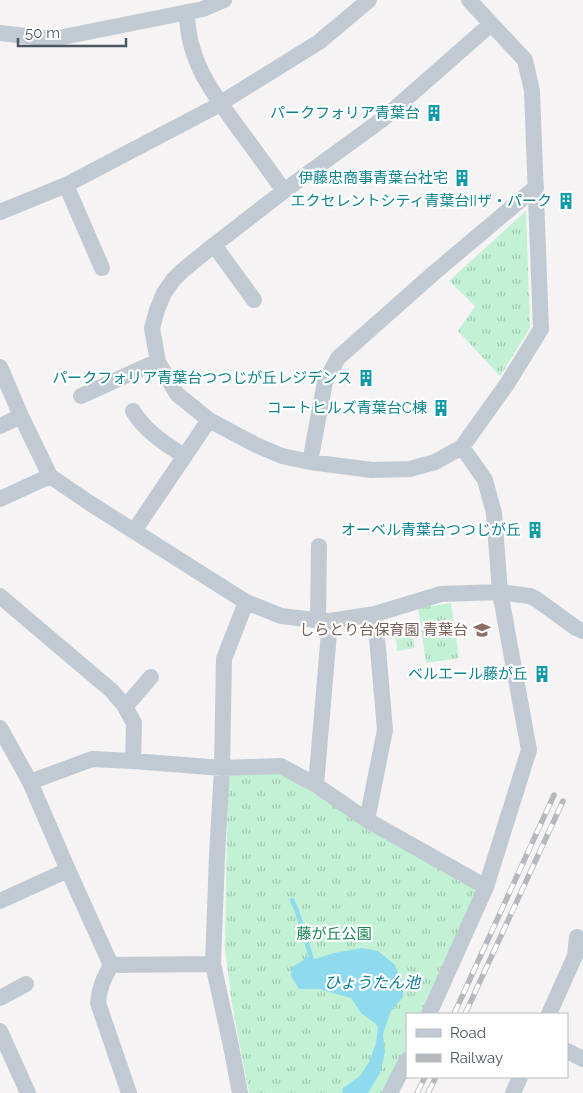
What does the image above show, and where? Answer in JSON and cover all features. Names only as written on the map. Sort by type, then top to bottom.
[{"type":"street","points":[[0,33],[53,39],[203,9],[224,0]]},
{"type":"street","points":[[0,212],[66,185],[202,114],[319,42],[369,0]]},
{"type":"street","points":[[469,0],[525,60],[532,91],[541,329],[507,384],[462,447],[435,462],[410,469],[372,470],[310,462],[282,456],[256,445],[209,420],[177,394],[158,361],[152,328],[164,293],[173,280],[214,245],[284,191],[384,118],[491,24]]},
{"type":"street","points":[[187,12],[190,43],[200,71],[220,103],[284,191]]},
{"type":"street","points":[[66,185],[102,268]]},
{"type":"street","points":[[310,462],[325,382],[338,358],[536,186]]},
{"type":"street","points":[[214,245],[254,300]]},
{"type":"street","points":[[81,396],[158,361]]},
{"type":"street","points":[[0,367],[50,476],[246,602],[281,616],[324,620],[375,614],[441,594],[500,592],[530,596],[583,631]]},
{"type":"street","points":[[133,411],[137,418],[156,436],[185,456]]},
{"type":"street","points":[[0,426],[21,416]]},
{"type":"street","points":[[134,531],[209,420]]},
{"type":"street","points":[[429,1013],[486,887],[529,750],[500,592],[494,513],[485,480],[462,447]]},
{"type":"street","points":[[0,498],[50,476]]},
{"type":"street","points":[[316,785],[324,620],[319,546]]},
{"type":"street","points":[[0,596],[112,690],[134,723],[133,761]]},
{"type":"street","points":[[240,1093],[213,964],[222,768],[224,659],[246,602]]},
{"type":"street","points":[[366,820],[385,730],[375,614]]},
{"type":"street","points":[[125,708],[151,677]]},
{"type":"street","points":[[0,728],[30,782],[111,965]]},
{"type":"street","points":[[30,782],[92,759],[222,768],[281,766],[316,785],[366,820],[486,887]]},
{"type":"street","points":[[0,901],[68,870]]},
{"type":"street","points":[[549,1013],[576,956],[577,937]]},
{"type":"street","points":[[111,965],[213,964]]},
{"type":"street","points":[[111,965],[99,991],[98,1003],[129,1093]]},
{"type":"street","points":[[0,998],[26,984]]},
{"type":"street","points":[[0,1031],[28,1093]]},
{"type":"street","points":[[568,1052],[583,1059]]},
{"type":"street","points":[[390,1093],[406,1062]]},
{"type":"street","points":[[513,1093],[520,1078]]},
{"type":"green space","points":[[526,211],[530,328],[500,376],[458,331],[475,306],[449,281]]},
{"type":"green space","points":[[451,603],[459,658],[426,663],[418,608]]},
{"type":"green space","points":[[412,624],[414,648],[397,651],[396,639],[393,638],[393,627]]},
{"type":"green space","name":"藤が丘公園","points":[[279,772],[376,832],[480,891],[425,1013],[406,1013],[406,1054],[385,1093],[249,1093],[232,1004],[225,948],[228,775]]},
{"type":"water","name":"ひょうたん池","points":[[362,948],[378,951],[395,965],[403,985],[403,997],[391,1011],[383,1034],[385,1052],[380,1073],[368,1093],[342,1093],[343,1088],[360,1076],[369,1062],[376,1043],[378,1027],[361,1013],[351,998],[319,989],[299,989],[291,976],[292,967],[306,959],[312,960],[334,953]]},
{"type":"waterway","points":[[292,900],[312,960],[306,959]]},
{"type":"railway","points":[[454,1013],[554,795]]},
{"type":"railway","points":[[465,1013],[563,801]]},
{"type":"railway","points":[[417,1093],[424,1078]]},
{"type":"railway","points":[[428,1093],[436,1078]]},
{"type":"place","name":"パークフォリア青葉台","points":[[434,113]]},
{"type":"place","name":"伊藤忠商事青葉台社宅","points":[[462,178]]},
{"type":"place","name":"エクセレントシティ青葉台IIザ・パーク","points":[[566,201]]},
{"type":"place","name":"パークフォリア青葉台つつじが丘レジデンス","points":[[366,378]]},
{"type":"place","name":"コートヒルズ青葉台C棟","points":[[441,408]]},
{"type":"place","name":"オーベル青葉台つつじが丘","points":[[535,530]]},
{"type":"place","name":"しらとり台保育園 青葉台","points":[[482,630]]},
{"type":"place","name":"ベルエール藤が丘","points":[[542,674]]}]
